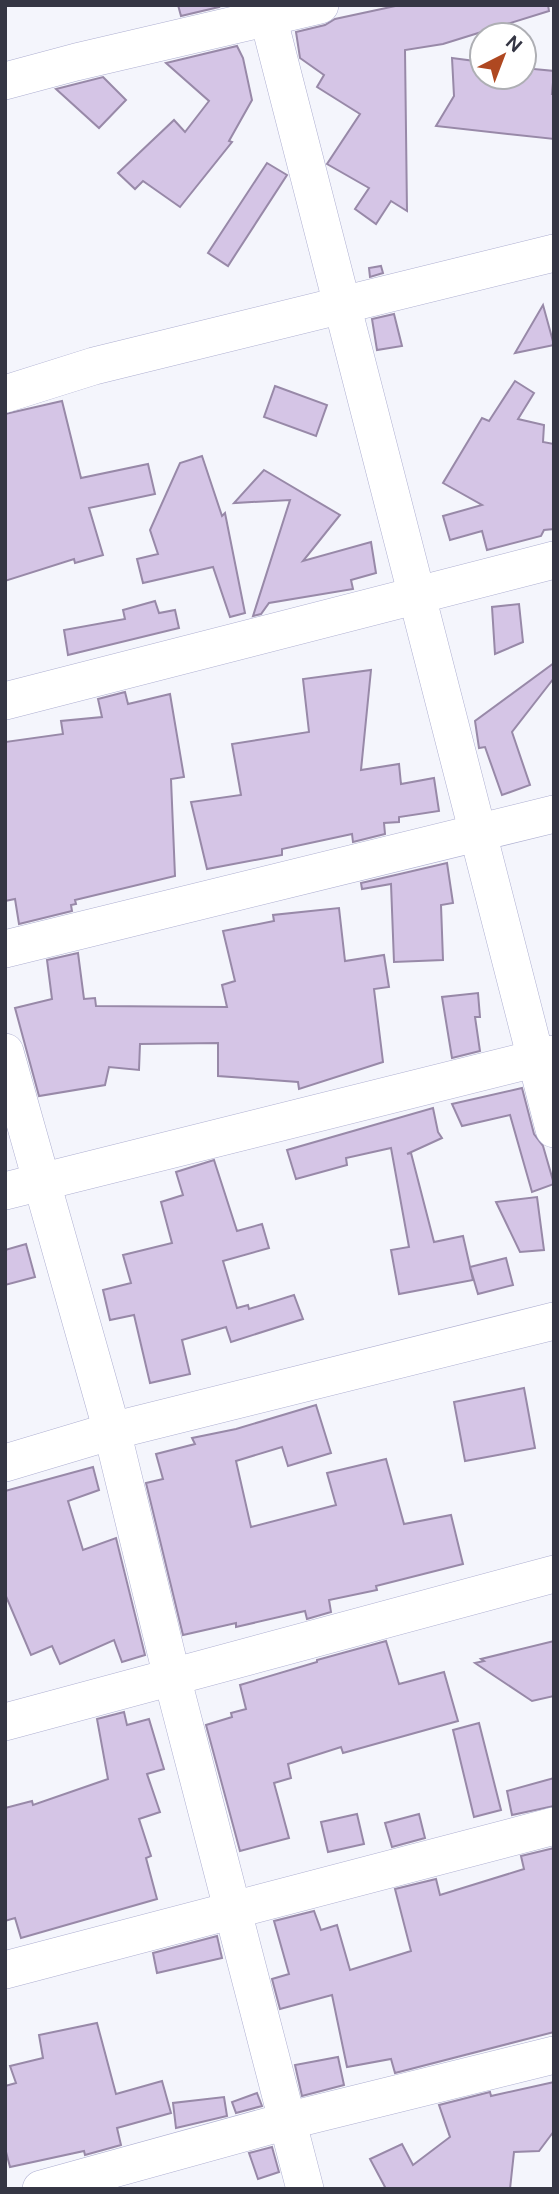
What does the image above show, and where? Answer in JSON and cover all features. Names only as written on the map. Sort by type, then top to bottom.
[{"type":"street","points":[[5,81],[267,12],[320,5]]},
{"type":"street","points":[[267,12],[478,834],[545,1056],[554,1129]]},
{"type":"street","points":[[5,394],[94,366],[554,253]]},
{"type":"street","points":[[5,701],[554,560]]},
{"type":"street","points":[[5,949],[554,814]]},
{"type":"street","points":[[5,1052],[112,1431],[172,1677],[305,2189]]},
{"type":"street","points":[[5,1191],[545,1056]]},
{"type":"street","points":[[5,1463],[112,1431],[554,1321]]},
{"type":"street","points":[[5,1722],[554,1574]]},
{"type":"street","points":[[5,1970],[554,1826]]},
{"type":"street","points":[[41,2189],[287,2121],[554,2055]]},
{"type":"building","points":[[178,5],[218,5],[219,7],[181,16]]},
{"type":"building","points":[[400,5],[548,5],[549,11],[517,21],[468,21],[468,36],[443,44],[405,50],[407,211],[391,201],[376,224],[355,209],[369,188],[327,164],[360,114],[317,87],[324,75],[300,58],[296,32],[325,25],[335,19]]},
{"type":"building","points":[[237,46],[243,58],[252,100],[229,141],[232,142],[180,207],[143,181],[135,189],[118,173],[174,120],[185,132],[209,101],[166,63]]},
{"type":"building","points":[[452,58],[468,60],[468,91],[538,91],[538,69],[554,71],[554,139],[436,126],[454,96]]},
{"type":"building","points":[[103,77],[126,100],[99,128],[56,89]]},
{"type":"building","points":[[267,163],[287,175],[228,266],[208,253]]},
{"type":"building","points":[[381,266],[383,273],[370,277],[369,268]]},
{"type":"building","points":[[543,305],[554,345],[515,353]]},
{"type":"building","points":[[394,314],[402,346],[377,350],[372,319]]},
{"type":"building","points":[[515,381],[534,393],[518,419],[544,425],[543,442],[554,444],[554,529],[544,530],[541,536],[487,550],[482,531],[450,540],[443,516],[482,505],[443,483],[482,418],[489,421]]},
{"type":"building","points":[[275,386],[327,405],[316,436],[264,417]]},
{"type":"building","points":[[62,401],[81,478],[148,464],[155,494],[89,508],[103,555],[75,563],[74,559],[5,581],[5,414]]},
{"type":"building","points":[[202,456],[222,516],[225,513],[245,613],[230,617],[213,567],[143,583],[137,559],[158,554],[150,530],[180,463]]},
{"type":"building","points":[[264,470],[340,515],[303,561],[371,542],[376,573],[351,580],[353,589],[269,603],[261,614],[253,616],[290,500],[234,503]]},
{"type":"building","points":[[155,601],[159,613],[175,610],[179,628],[68,655],[64,630],[125,619],[123,610]]},
{"type":"building","points":[[519,604],[523,642],[495,654],[492,607]]},
{"type":"building","points":[[554,663],[554,678],[512,732],[530,785],[502,795],[485,747],[479,748],[475,721]]},
{"type":"building","points":[[371,670],[361,770],[399,764],[401,784],[434,778],[439,811],[399,817],[399,822],[384,823],[385,834],[353,842],[352,834],[282,849],[282,855],[207,869],[191,802],[241,795],[232,744],[309,732],[303,679]]},
{"type":"building","points":[[125,692],[128,704],[170,694],[184,777],[171,779],[175,876],[75,900],[76,904],[71,905],[72,911],[19,924],[15,899],[5,901],[5,742],[63,734],[61,721],[102,717],[98,699]]},
{"type":"building","points":[[447,863],[453,903],[441,905],[443,960],[394,962],[391,884],[362,889],[361,883]]},
{"type":"building","points":[[339,908],[345,961],[384,955],[389,987],[374,989],[383,1062],[299,1089],[298,1082],[218,1076],[218,1043],[140,1044],[139,1070],[109,1067],[105,1085],[39,1096],[15,1008],[52,999],[47,960],[78,953],[84,999],[95,998],[96,1006],[227,1007],[222,985],[235,981],[223,931],[274,921],[273,915]]},
{"type":"building","points":[[478,993],[480,1017],[475,1017],[480,1051],[452,1058],[442,997]]},
{"type":"building","points":[[522,1088],[534,1134],[543,1146],[554,1184],[532,1192],[510,1115],[462,1126],[452,1104]]},
{"type":"building","points":[[433,1108],[438,1132],[442,1138],[407,1154],[411,1153],[434,1242],[463,1236],[473,1280],[399,1294],[391,1250],[409,1247],[391,1148],[346,1158],[347,1165],[296,1179],[287,1150]]},
{"type":"building","points":[[214,1160],[237,1231],[262,1224],[269,1248],[223,1261],[237,1308],[248,1305],[249,1309],[294,1295],[303,1319],[231,1342],[226,1327],[182,1340],[190,1374],[150,1383],[134,1315],[110,1320],[103,1290],[131,1283],[123,1255],[172,1243],[161,1202],[183,1195],[176,1172]]},
{"type":"building","points":[[537,1197],[544,1250],[520,1252],[496,1202]]},
{"type":"building","points":[[26,1244],[35,1277],[5,1285],[5,1250]]},
{"type":"building","points":[[506,1258],[513,1285],[478,1294],[470,1267]]},
{"type":"building","points":[[524,1388],[535,1448],[465,1461],[454,1402]]},
{"type":"building","points":[[316,1405],[331,1453],[288,1466],[282,1447],[236,1461],[251,1527],[336,1505],[327,1473],[386,1459],[404,1524],[451,1515],[463,1564],[376,1586],[377,1590],[329,1600],[331,1612],[307,1619],[305,1611],[236,1627],[236,1623],[183,1635],[146,1483],[163,1479],[156,1454],[195,1444],[192,1438],[236,1429]]},
{"type":"building","points":[[93,1467],[99,1490],[68,1501],[83,1550],[116,1538],[145,1655],[122,1662],[114,1640],[60,1664],[52,1646],[31,1655],[5,1594],[5,1491]]},
{"type":"building","points":[[386,1641],[399,1684],[444,1672],[458,1721],[343,1753],[341,1747],[288,1764],[291,1778],[274,1783],[289,1838],[240,1851],[206,1725],[232,1717],[231,1713],[246,1709],[240,1685]]},
{"type":"building","points":[[554,1641],[554,1696],[532,1701],[475,1663],[484,1661],[481,1659]]},
{"type":"building","points":[[124,1712],[127,1725],[149,1719],[164,1769],[147,1774],[160,1812],[139,1819],[151,1856],[146,1858],[157,1899],[21,1938],[15,1918],[5,1921],[5,1808],[32,1801],[33,1805],[108,1779],[97,1719]]},
{"type":"building","points":[[479,1723],[501,1810],[474,1817],[453,1730]]},
{"type":"building","points":[[554,1778],[554,1806],[512,1815],[507,1791]]},
{"type":"building","points":[[357,1814],[364,1844],[328,1852],[321,1822]]},
{"type":"building","points":[[419,1814],[425,1838],[392,1847],[385,1823]]},
{"type":"building","points":[[554,1848],[554,2032],[395,2073],[391,2059],[347,2067],[332,1995],[280,2009],[272,1979],[289,1974],[274,1921],[314,1911],[321,1930],[337,1925],[350,1970],[411,1951],[395,1889],[436,1879],[440,1895],[524,1869],[521,1856]]},
{"type":"building","points":[[217,1936],[222,1958],[157,1973],[153,1953]]},
{"type":"building","points":[[97,2023],[116,2094],[162,2081],[171,2113],[117,2128],[121,2145],[85,2155],[84,2151],[10,2167],[5,2148],[5,2086],[16,2083],[10,2066],[43,2058],[39,2035]]},
{"type":"building","points":[[338,2057],[344,2085],[302,2096],[295,2065]]},
{"type":"building","points":[[554,2082],[554,2131],[539,2151],[514,2152],[510,2189],[382,2189],[385,2187],[370,2159],[402,2144],[413,2165],[450,2137],[439,2105],[490,2092],[491,2096]]},
{"type":"building","points":[[257,2093],[262,2106],[236,2113],[232,2102]]},
{"type":"building","points":[[224,2097],[227,2116],[176,2128],[173,2103]]},
{"type":"building","points":[[272,2147],[279,2172],[258,2179],[249,2153]]}]
